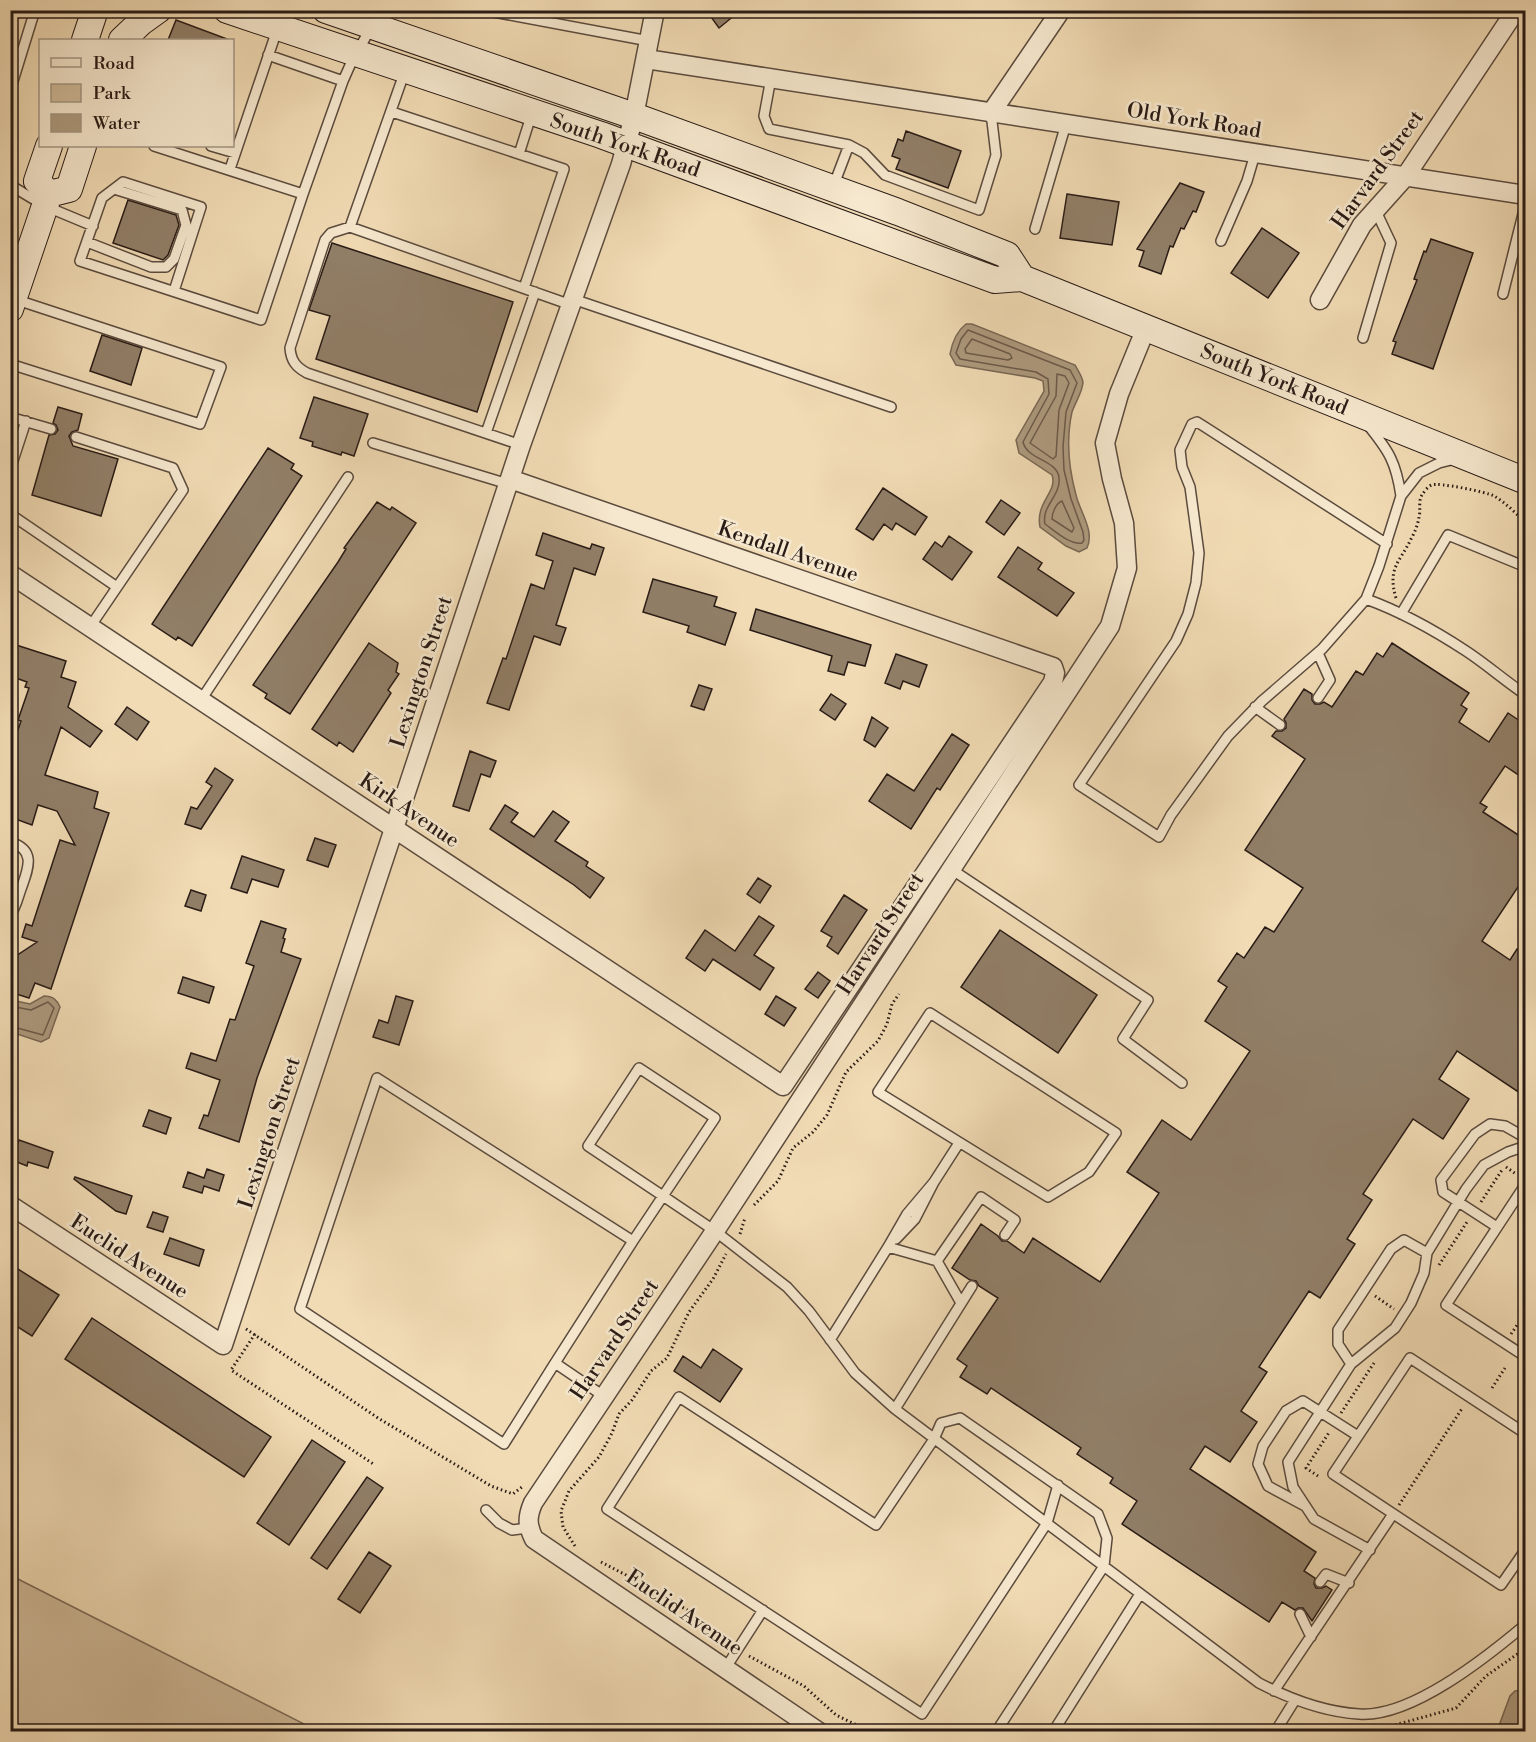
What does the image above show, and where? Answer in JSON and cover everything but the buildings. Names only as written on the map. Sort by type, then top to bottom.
[{"type":"main road","points":[[85,39],[95,10]]},
{"type":"main road","points":[[121,39],[129,10]]},
{"type":"main road","points":[[122,39],[158,10]]},
{"type":"main road","name":"South York Road","points":[[227,10],[626,144],[994,280],[1022,278],[1526,482]]},
{"type":"main road","name":"South York Road","points":[[326,10],[376,19],[634,116],[833,187],[1007,255],[1022,278]]},
{"type":"main road","points":[[47,200],[37,181],[49,147]]},
{"type":"main road","points":[[12,304],[47,200],[69,189],[83,147]]},
{"type":"street","name":"Lexington Street","points":[[223,1346],[521,445],[621,164],[634,116],[655,10]]},
{"type":"street","points":[[991,112],[1061,10]]},
{"type":"street","name":"Harvard Street","points":[[1320,300],[1362,225],[1405,177],[1516,10]]},
{"type":"street","points":[[647,50],[771,78]]},
{"type":"street","name":"Old York Road","points":[[771,78],[1526,195]]},
{"type":"street","name":"Harvard Street","points":[[528,1528],[527,1516],[533,1503],[715,1231],[1110,626],[1127,568],[1124,523],[1112,478],[1106,443],[1119,394],[1146,328]]},
{"type":"street","name":"Kendall Avenue","points":[[509,482],[1053,667]]},
{"type":"street","name":"Kirk Avenue","points":[[10,574],[783,1086]]},
{"type":"street","name":"Harvard Street","points":[[783,1086],[1053,682],[1055,674],[1053,667]]},
{"type":"street","name":"Euclid Avenue","points":[[10,1205],[223,1346]]},
{"type":"street","name":"Euclid Avenue","points":[[528,1528],[534,1539],[819,1731]]},
{"type":"lane","points":[[10,91],[34,10]]},
{"type":"lane","points":[[483,10],[647,50]]},
{"type":"lane","points":[[174,291],[201,207],[123,182],[102,198],[80,261],[261,320],[343,81],[376,19]]},
{"type":"lane","points":[[230,169],[278,28]]},
{"type":"lane","points":[[268,55],[343,81]]},
{"type":"lane","points":[[350,227],[405,71]]},
{"type":"lane","points":[[771,78],[764,116],[769,129],[849,145],[864,153],[885,175],[979,210],[996,155],[991,112]]},
{"type":"lane","points":[[392,112],[564,169],[524,288]]},
{"type":"lane","points":[[519,154],[532,113]]},
{"type":"lane","points":[[1035,229],[1066,124]]},
{"type":"lane","points":[[833,187],[849,145]]},
{"type":"lane","points":[[157,147],[303,194]]},
{"type":"lane","points":[[214,147],[235,153]]},
{"type":"lane","points":[[1221,240],[1247,181],[1255,154]]},
{"type":"lane","points":[[10,185],[47,200],[93,225]]},
{"type":"lane","points":[[87,242],[151,267],[166,267],[174,259],[186,225],[182,210],[114,189]]},
{"type":"lane","points":[[1503,294],[1526,202]]},
{"type":"lane","points":[[1363,338],[1391,243],[1375,209]]},
{"type":"lane","points":[[521,445],[297,368],[291,358],[290,348],[324,240],[331,233],[350,227],[535,292],[572,302],[891,407]]},
{"type":"lane","points":[[486,434],[535,292]]},
{"type":"lane","points":[[10,364],[200,424],[221,367],[12,304]]},
{"type":"lane","points":[[1359,415],[1390,453],[1397,472],[1401,496]]},
{"type":"lane","points":[[10,417],[51,429]]},
{"type":"lane","points":[[10,470],[26,421]]},
{"type":"lane","points":[[1387,544],[1197,422],[1192,424],[1180,450],[1182,467],[1190,487],[1199,553],[1196,583],[1188,614],[1176,641],[1079,785],[1159,837],[1171,815],[1228,736],[1255,707],[1318,652],[1366,599],[1387,544],[1401,496],[1419,473],[1453,459],[1465,458]]},
{"type":"lane","points":[[76,437],[173,468],[183,490],[90,627]]},
{"type":"lane","points":[[373,443],[509,482]]},
{"type":"lane","points":[[201,700],[348,477]]},
{"type":"lane","points":[[10,514],[117,587]]},
{"type":"lane","points":[[1401,614],[1448,535],[1526,567]]},
{"type":"lane","points":[[1366,599],[1401,614],[1467,651],[1526,695]]},
{"type":"lane","points":[[1318,652],[1330,680],[1318,698]]},
{"type":"lane","points":[[1255,707],[1280,725]]},
{"type":"lane","points":[[10,842],[22,847],[29,860],[28,869],[10,915]]},
{"type":"lane","points":[[951,869],[1148,1000],[1123,1039],[1182,1083]]},
{"type":"lane","points":[[930,1012],[1116,1133],[1089,1172],[1048,1197],[959,1143],[878,1092],[930,1012]]},
{"type":"lane","points":[[633,1241],[377,1078],[300,1309],[504,1444],[633,1241],[663,1196],[715,1118],[639,1068],[588,1146],[663,1196],[715,1231],[787,1287],[809,1311],[855,1373],[895,1409],[1259,1683],[1295,1700],[1322,1709],[1360,1715],[1388,1711],[1420,1697],[1462,1673],[1526,1623]]},
{"type":"lane","points":[[1497,1227],[1443,1192],[1441,1180],[1475,1134],[1490,1124],[1505,1126],[1526,1138]]},
{"type":"lane","points":[[830,1340],[907,1214],[934,1182],[959,1143]]},
{"type":"lane","points":[[1370,1550],[1314,1519],[1293,1487],[1288,1462],[1351,1364],[1395,1328],[1404,1315],[1424,1273],[1427,1253],[1466,1189],[1484,1166],[1508,1152],[1526,1146]]},
{"type":"lane","points":[[1526,1190],[1523,1188],[1446,1305],[1526,1357]]},
{"type":"lane","points":[[937,1261],[981,1197],[1016,1220],[1005,1235]]},
{"type":"lane","points":[[1351,1364],[1338,1344],[1338,1330],[1391,1249],[1404,1240],[1427,1253]]},
{"type":"lane","points":[[888,1247],[937,1261],[961,1304]]},
{"type":"lane","points":[[895,1409],[972,1286]]},
{"type":"lane","points":[[1526,1434],[1410,1358],[1333,1474],[1501,1585],[1526,1549]]},
{"type":"lane","points":[[555,1364],[605,1397]]},
{"type":"lane","points":[[996,1731],[1104,1566],[1107,1538],[1098,1514],[1058,1485],[960,1418],[941,1423],[876,1526],[679,1397],[607,1509],[922,1713],[1047,1523],[1058,1485]]},
{"type":"lane","points":[[1307,1507],[1268,1486],[1258,1464],[1263,1446],[1286,1411],[1303,1401],[1358,1437]]},
{"type":"lane","points":[[486,1510],[499,1523],[512,1530],[528,1528]]},
{"type":"lane","points":[[1274,1691],[1394,1514]]},
{"type":"lane","points":[[1320,1582],[1326,1574],[1349,1583]]},
{"type":"lane","points":[[1053,1731],[1140,1594]]},
{"type":"lane","points":[[725,1669],[763,1610]]},
{"type":"lane","points":[[1300,1614],[1311,1637]]},
{"type":"lane","points":[[1275,1731],[1295,1700]]},
{"type":"path","points":[[752,1208],[778,1181],[793,1148],[813,1132],[827,1115],[846,1072],[878,1041],[887,1024],[892,1004],[899,994]]},
{"type":"path","points":[[582,1551],[563,1527],[561,1511],[570,1491],[599,1457],[619,1414],[632,1400],[651,1371],[667,1358],[689,1312],[713,1279],[722,1259],[742,1230],[746,1215]]},
{"type":"path","points":[[1365,1289],[1404,1315]]},
{"type":"path","points":[[232,1319],[378,1418],[491,1486],[513,1494],[524,1486]]},
{"type":"path","points":[[255,1334],[231,1370],[375,1464]]},
{"type":"path","points":[[1492,1388],[1506,1368]]},
{"type":"path","points":[[1394,1514],[1470,1397]]},
{"type":"path","points":[[599,1561],[626,1575],[648,1594],[669,1600],[689,1611],[738,1649],[804,1686],[836,1714],[871,1731]]},
{"type":"green space","points":[[10,1575],[312,1728],[314,1731],[11,1731]]},
{"type":"water","points":[[966,324],[972,324],[1075,365],[1080,373],[1083,386],[1072,412],[1069,454],[1076,495],[1088,528],[1087,548],[1079,552],[1066,546],[1040,527],[1039,518],[1052,487],[1052,475],[1019,453],[1016,440],[1044,391],[1043,381],[956,365],[950,354],[958,334]]},
{"type":"water","points":[[44,996],[54,999],[60,1007],[49,1038],[41,1042],[11,1032],[11,1000],[30,1004]]},
{"type":"water","points":[[1525,1690],[1525,1731],[1497,1731],[1510,1696],[1515,1691]]}]
